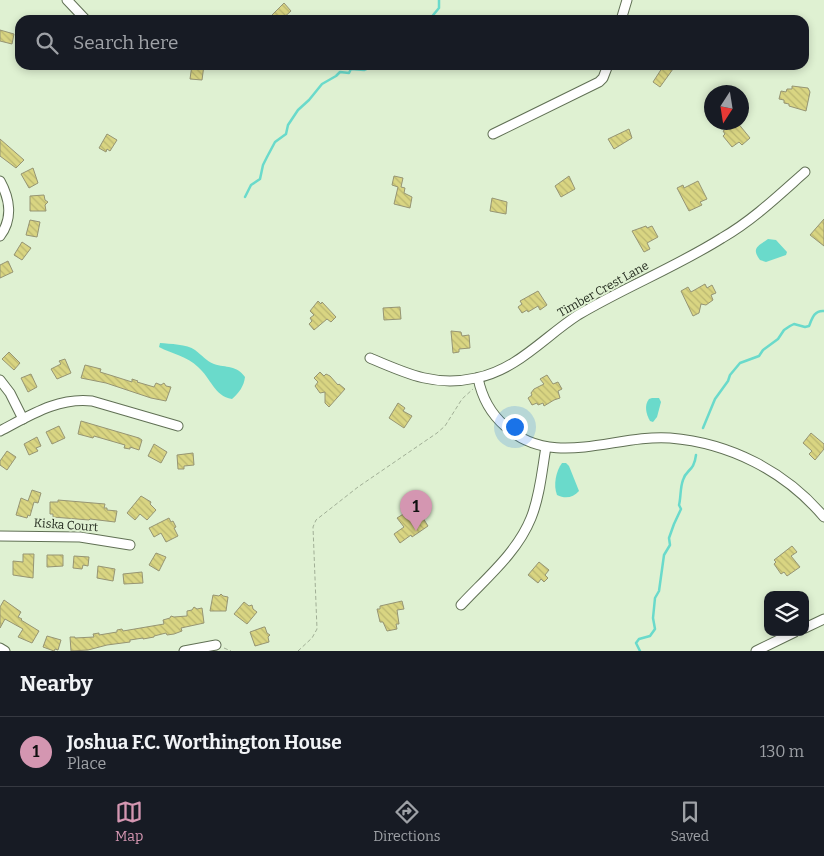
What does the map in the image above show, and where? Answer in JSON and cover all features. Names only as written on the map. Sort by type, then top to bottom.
[{"type":"street","points":[[68,0],[82,15]]},
{"type":"street","points":[[623,15],[627,0]]},
{"type":"street","points":[[493,134],[599,82],[606,70]]},
{"type":"street","name":"Timber Crest Lane","points":[[370,358],[410,375],[428,380],[445,382],[479,381],[522,358],[554,332],[587,310],[724,238],[762,210],[805,172]]},
{"type":"street","points":[[0,181],[7,194],[9,212],[6,228],[0,236]]},
{"type":"street","points":[[0,380],[10,393],[23,419]]},
{"type":"street","points":[[479,381],[484,400],[498,420],[521,438],[546,446],[564,449],[585,448],[645,438],[668,438],[710,444],[750,459],[776,474],[803,495],[824,517]]},
{"type":"street","points":[[0,431],[60,402],[80,400],[92,401],[178,426]]},
{"type":"street","points":[[461,605],[509,553],[527,526],[538,497],[546,446]]},
{"type":"street","name":"Kiska Court","points":[[0,536],[80,537],[130,546]]},
{"type":"street","points":[[809,626],[824,619]]},
{"type":"street","points":[[756,651],[787,636]]},
{"type":"street","points":[[184,651],[216,645]]},
{"type":"street","points":[[0,648],[6,651]]},
{"type":"path","points":[[298,651],[312,638],[316,629],[313,527],[316,520],[358,487],[437,433],[445,426],[462,399],[479,381]]},
{"type":"water","points":[[768,239],[776,240],[787,252],[786,255],[766,262],[760,260],[756,250]]},
{"type":"water","points":[[160,343],[188,347],[195,350],[211,363],[238,370],[245,377],[239,392],[232,399],[221,394],[194,363],[159,347]]},
{"type":"water","points":[[652,398],[659,398],[661,402],[657,417],[653,422],[650,421],[646,410],[647,401]]},
{"type":"water","points":[[562,463],[566,463],[569,466],[579,491],[569,497],[557,495],[555,487],[558,470]]},
{"type":"building","points":[[284,3],[291,11],[287,15],[272,15]]},
{"type":"building","points":[[0,30],[14,34],[12,44],[0,41]]},
{"type":"building","points":[[191,70],[203,70],[202,80],[190,79]]},
{"type":"building","points":[[661,70],[672,70],[660,87],[653,82]]},
{"type":"building","points":[[792,86],[808,88],[810,92],[806,111],[789,106],[789,104],[784,103],[784,100],[779,99],[781,91],[786,92],[787,89],[792,89]]},
{"type":"building","points":[[629,129],[632,138],[614,149],[608,139]]},
{"type":"building","points":[[744,130],[750,138],[742,145],[739,142],[732,147],[723,136],[725,134],[723,131]]},
{"type":"building","points":[[107,134],[117,140],[110,151],[107,149],[106,152],[99,148]]},
{"type":"building","points":[[0,139],[24,160],[16,168],[0,156]]},
{"type":"building","points":[[33,168],[38,183],[29,188],[21,174]]},
{"type":"building","points":[[394,176],[403,178],[401,187],[405,188],[404,193],[412,197],[410,208],[394,204],[398,187],[392,185]]},
{"type":"building","points":[[569,176],[575,189],[561,197],[555,186]]},
{"type":"building","points":[[698,181],[707,199],[700,202],[702,205],[689,211],[677,188],[683,185],[684,188]]},
{"type":"building","points":[[44,195],[45,200],[48,202],[45,205],[46,211],[30,211],[30,196]]},
{"type":"building","points":[[492,198],[507,202],[506,214],[490,211]]},
{"type":"building","points":[[824,219],[824,246],[810,235]]},
{"type":"building","points":[[30,220],[40,222],[37,237],[26,235]]},
{"type":"building","points":[[646,226],[647,228],[652,226],[658,237],[647,243],[650,249],[644,252],[632,231]]},
{"type":"building","points":[[22,242],[31,248],[22,260],[14,255]]},
{"type":"building","points":[[8,261],[13,272],[0,278],[0,265]]},
{"type":"building","points":[[705,284],[707,288],[712,285],[716,293],[711,295],[713,300],[706,305],[701,304],[699,313],[693,316],[681,291],[688,287],[691,292]]},
{"type":"building","points":[[538,291],[547,305],[540,310],[538,306],[522,313],[518,307],[522,304],[520,301]]},
{"type":"building","points":[[318,301],[321,304],[322,302],[336,317],[331,322],[327,319],[314,330],[309,324],[312,321],[310,318],[314,315],[310,311]]},
{"type":"building","points":[[400,307],[401,319],[384,320],[383,308]]},
{"type":"building","points":[[451,331],[461,332],[462,336],[469,335],[470,348],[459,349],[459,352],[453,353]]},
{"type":"building","points":[[9,352],[20,363],[14,370],[2,359]]},
{"type":"building","points":[[65,359],[71,373],[57,379],[51,369],[61,364],[59,361]]},
{"type":"building","points":[[85,365],[101,369],[100,372],[132,382],[132,379],[154,387],[156,383],[161,385],[164,383],[166,386],[171,387],[166,401],[151,398],[106,383],[81,378]]},
{"type":"building","points":[[320,372],[324,376],[326,374],[330,376],[338,385],[345,389],[329,407],[325,403],[325,392],[320,393],[315,386],[318,382],[314,378]]},
{"type":"building","points":[[31,374],[37,387],[28,392],[21,378]]},
{"type":"building","points":[[547,375],[553,384],[558,382],[562,389],[558,391],[560,398],[544,406],[543,403],[532,405],[528,398],[532,395],[531,393],[534,389],[544,384],[540,379]]},
{"type":"building","points":[[398,403],[405,408],[403,411],[412,416],[404,428],[389,418]]},
{"type":"building","points":[[81,421],[139,438],[142,440],[139,450],[130,447],[130,449],[124,448],[125,445],[94,436],[93,438],[78,434]]},
{"type":"building","points":[[59,426],[65,438],[52,444],[46,432]]},
{"type":"building","points":[[811,433],[824,444],[824,449],[815,460],[809,454],[812,451],[803,443]]},
{"type":"building","points":[[37,437],[41,446],[36,448],[38,451],[29,455],[24,444]]},
{"type":"building","points":[[154,444],[167,452],[161,463],[148,456]]},
{"type":"building","points":[[7,451],[16,457],[7,470],[0,465],[0,461]]},
{"type":"building","points":[[193,453],[194,465],[178,469],[177,455]]},
{"type":"building","points":[[32,490],[41,493],[38,503],[34,502],[30,516],[28,515],[27,518],[16,515],[21,498],[28,501]]},
{"type":"building","points":[[141,496],[151,502],[150,504],[156,510],[147,520],[140,514],[135,520],[127,513]]},
{"type":"building","points":[[412,499],[416,504],[406,512],[415,524],[423,518],[428,526],[400,543],[394,534],[404,527],[397,518],[405,513],[401,508]]},
{"type":"building","points":[[58,500],[105,504],[104,508],[107,508],[107,510],[117,511],[115,522],[53,517],[53,514],[50,514],[50,502],[58,502]]},
{"type":"building","points":[[169,518],[176,527],[174,528],[178,536],[166,542],[161,533],[154,537],[149,528]]},
{"type":"building","points":[[792,546],[797,552],[791,556],[800,567],[787,576],[784,572],[781,574],[774,564],[776,562],[774,560]]},
{"type":"building","points":[[156,553],[166,557],[159,571],[149,565]]},
{"type":"building","points":[[23,554],[34,554],[33,578],[13,575],[13,561],[23,562]]},
{"type":"building","points":[[47,555],[63,555],[63,566],[47,567]]},
{"type":"building","points":[[74,556],[89,557],[88,566],[83,565],[82,569],[73,568]]},
{"type":"building","points":[[539,562],[549,570],[545,575],[548,578],[544,582],[541,579],[538,583],[528,575]]},
{"type":"building","points":[[98,566],[115,569],[113,581],[97,578]]},
{"type":"building","points":[[142,572],[143,583],[124,584],[123,574]]},
{"type":"building","points":[[221,594],[228,597],[226,611],[210,611],[213,595],[219,596]]},
{"type":"building","points":[[4,600],[21,612],[18,617],[21,620],[39,631],[32,643],[18,637],[23,629],[5,619],[0,628],[0,607]]},
{"type":"building","points":[[402,601],[404,609],[397,610],[399,624],[396,624],[397,629],[387,631],[383,622],[380,622],[377,609],[380,609],[380,606]]},
{"type":"building","points":[[244,602],[249,606],[252,605],[253,609],[257,612],[247,624],[234,614]]},
{"type":"building","points":[[194,607],[197,609],[202,608],[204,623],[181,628],[182,631],[174,634],[167,635],[166,633],[88,650],[71,651],[70,637],[94,637],[93,634],[99,633],[99,635],[117,632],[117,630],[122,629],[123,631],[164,624],[163,620],[171,616],[187,616],[187,611],[192,610]]},
{"type":"building","points":[[265,627],[270,635],[268,637],[269,642],[255,646],[250,632]]},
{"type":"building","points":[[47,636],[61,640],[58,650],[55,649],[54,651],[43,647]]},
{"type":"waterway","points":[[433,15],[439,8],[439,0]]},
{"type":"waterway","points":[[245,197],[251,185],[260,179],[263,165],[275,142],[286,134],[288,125],[298,110],[322,84],[340,72],[349,73],[350,70]]},
{"type":"waterway","points":[[703,428],[715,399],[740,363],[759,356],[763,350],[778,339],[784,330],[790,326],[794,324],[805,327],[809,326],[816,313],[824,311]]},
{"type":"waterway","points":[[640,651],[636,643],[639,639],[650,636],[655,629],[653,618],[655,598],[659,591],[664,555],[670,545],[669,538],[681,509],[679,505],[681,486],[686,474],[694,465],[696,455]]},
{"type":"place","name":"Joshua F.C. Worthington House","points":[[416,531]]}]
